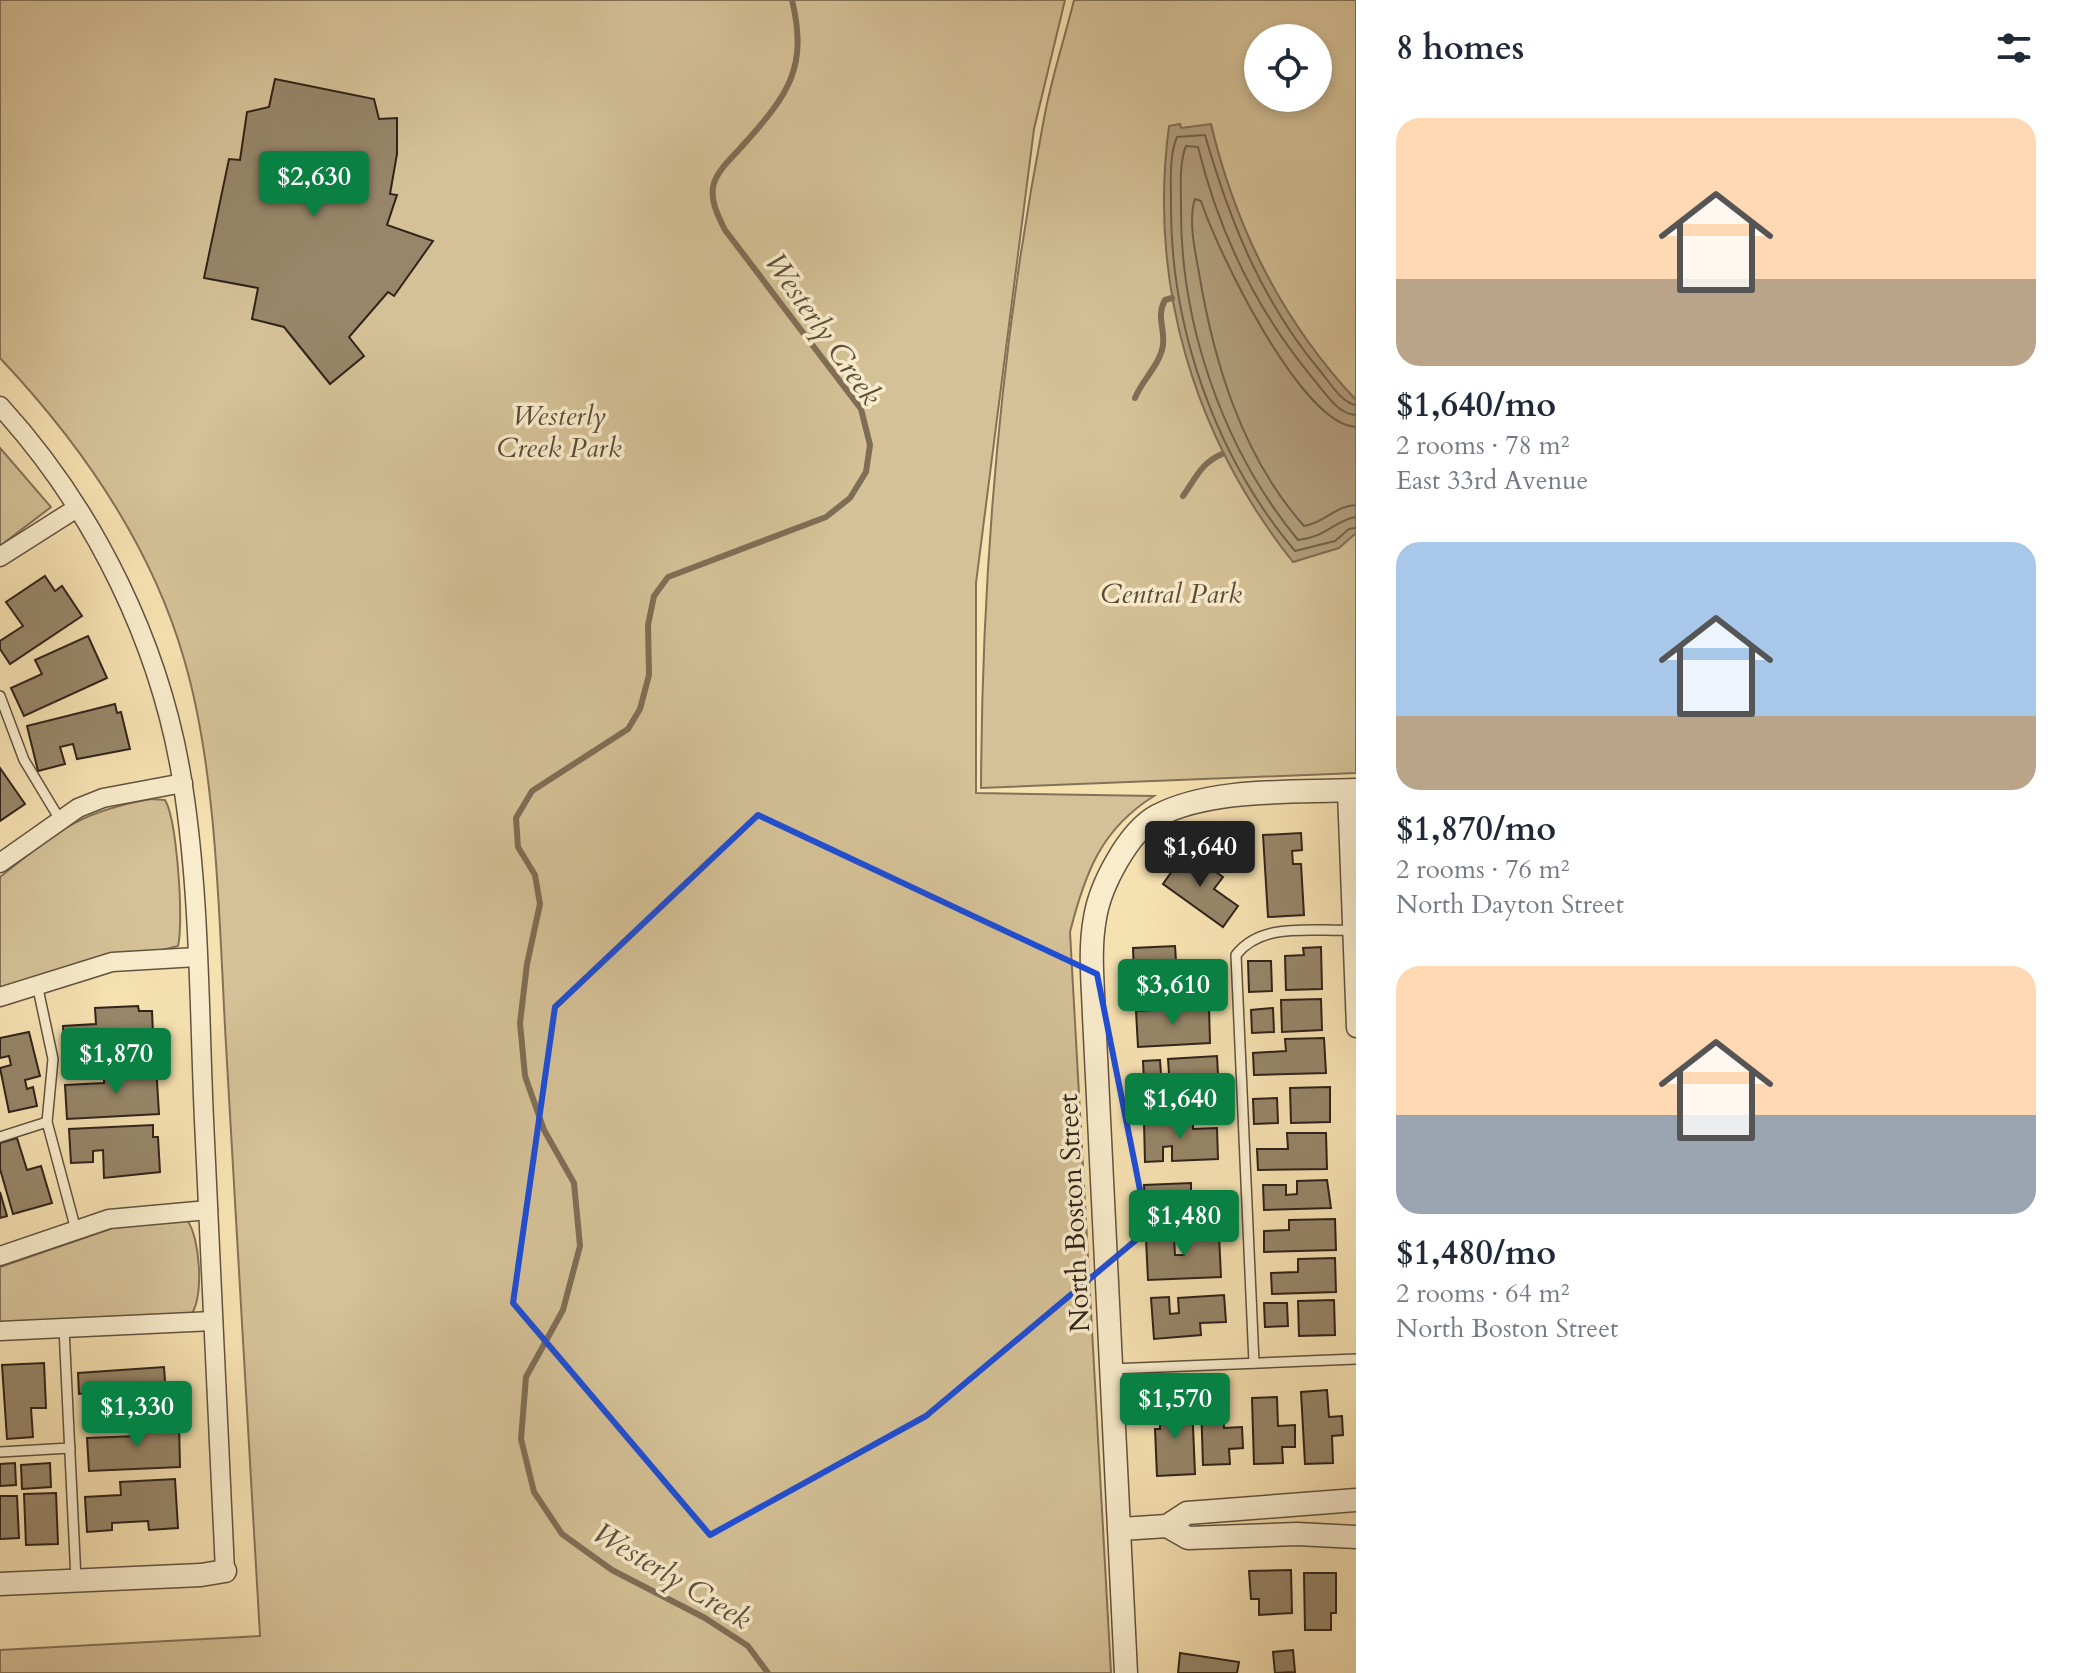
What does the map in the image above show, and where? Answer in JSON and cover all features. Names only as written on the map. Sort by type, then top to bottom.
[{"type":"street","points":[[0,406],[48,465],[77,508],[135,620],[158,681],[183,783],[190,837],[197,957],[225,1571],[201,1575],[0,1584]]},
{"type":"street","points":[[0,557],[77,508]]},
{"type":"street","points":[[0,863],[59,818],[103,798],[183,783]]},
{"type":"street","points":[[1352,791],[1356,1028]]},
{"type":"street","name":"North Boston Street","points":[[1126,1673],[1092,955],[1095,917],[1107,881],[1122,851],[1156,817],[1220,797],[1352,791]]},
{"type":"street","points":[[0,997],[112,962],[197,957]]},
{"type":"street","points":[[0,1256],[109,1219],[146,1213],[208,1210]]},
{"type":"street","points":[[0,1331],[213,1321]]},
{"type":"street","points":[[1121,1529],[1167,1526],[1187,1513],[1356,1500]]},
{"type":"street","points":[[1167,1526],[1188,1538],[1297,1534],[1356,1537]]},
{"type":"lane","points":[[0,696],[3,715],[24,760],[59,818]]},
{"type":"lane","points":[[1254,1363],[1236,955],[1246,942],[1262,933],[1354,930]]},
{"type":"lane","points":[[37,984],[53,1059],[47,1122],[76,1230]]},
{"type":"lane","points":[[0,1137],[47,1122]]},
{"type":"lane","points":[[64,1328],[76,1580]]},
{"type":"lane","points":[[1111,1369],[1356,1359]]},
{"type":"lane","points":[[0,1452],[70,1448]]},
{"type":"highlighted area","points":[[758,815],[1097,974],[1148,1230],[926,1416],[710,1535],[513,1303],[555,1007]]},
{"type":"green space","name":"Westerly Creek Park","points":[[0,0],[1065,0],[1034,129],[976,583],[976,793],[1154,796],[1121,823],[1098,854],[1082,890],[1070,932],[1111,1673],[0,1673],[0,1650],[260,1636],[219,900],[204,751],[184,659],[153,576],[133,536],[85,461],[0,358]]},
{"type":"green space","name":"Central Park","points":[[1074,0],[1356,0],[1356,773],[981,788],[985,621],[1005,372],[1028,206],[1053,77]]},
{"type":"green space","points":[[0,448],[51,507],[0,546]]},
{"type":"green space","points":[[151,799],[165,800],[173,828],[180,895],[178,946],[0,991],[0,877],[69,826],[104,810]]},
{"type":"green space","points":[[187,1220],[195,1239],[199,1266],[198,1294],[192,1313],[0,1323],[0,1267],[113,1228]]},
{"type":"water","points":[[1180,124],[1181,128],[1211,124],[1234,200],[1265,272],[1306,338],[1356,400],[1356,533],[1339,548],[1293,562],[1258,514],[1229,463],[1205,411],[1186,356],[1173,300],[1166,243],[1164,185],[1169,126]]},
{"type":"building","points":[[275,79],[374,99],[379,119],[397,118],[397,154],[390,194],[397,195],[387,225],[433,241],[394,296],[388,292],[349,337],[364,356],[330,384],[284,327],[252,319],[258,288],[204,278],[229,159],[240,160],[247,112],[269,107]]},
{"type":"building","points":[[45,576],[55,591],[62,586],[82,616],[10,664],[0,649],[0,641],[23,626],[6,602]]},
{"type":"building","points":[[88,636],[107,678],[24,716],[11,688],[42,674],[35,660]]},
{"type":"building","points":[[115,704],[117,713],[121,712],[130,749],[77,759],[73,744],[60,747],[65,764],[38,771],[27,726]]},
{"type":"building","points":[[0,768],[25,804],[0,821]]},
{"type":"building","points":[[1301,833],[1302,850],[1292,851],[1293,864],[1301,864],[1304,915],[1268,917],[1263,835]]},
{"type":"building","points":[[1186,851],[1223,877],[1214,889],[1238,906],[1223,927],[1163,884]]},
{"type":"building","points":[[1175,946],[1176,961],[1205,960],[1206,982],[1141,985],[1140,973],[1134,973],[1133,948]]},
{"type":"building","points":[[1321,947],[1322,989],[1286,990],[1285,956],[1304,955],[1303,948]]},
{"type":"building","points":[[1248,961],[1271,961],[1272,991],[1249,992]]},
{"type":"building","points":[[1321,999],[1322,1030],[1282,1032],[1281,1000]]},
{"type":"building","points":[[138,1006],[139,1011],[152,1011],[154,1058],[125,1060],[124,1054],[65,1057],[63,1026],[96,1024],[95,1008]]},
{"type":"building","points":[[1209,1007],[1210,1043],[1138,1047],[1136,1011]]},
{"type":"building","points":[[1273,1008],[1274,1032],[1252,1033],[1251,1010]]},
{"type":"building","points":[[29,1032],[40,1076],[25,1080],[27,1089],[33,1087],[37,1106],[9,1112],[0,1068],[11,1065],[9,1056],[0,1058],[0,1038]]},
{"type":"building","points":[[1324,1038],[1326,1073],[1254,1075],[1253,1053],[1286,1051],[1285,1039]]},
{"type":"building","points":[[1217,1056],[1219,1093],[1191,1094],[1191,1099],[1145,1102],[1143,1061],[1160,1060],[1161,1075],[1169,1074],[1168,1059]]},
{"type":"building","points":[[156,1065],[159,1114],[67,1119],[65,1085],[104,1083],[104,1078],[130,1077],[130,1067]]},
{"type":"building","points":[[1330,1087],[1330,1122],[1291,1123],[1290,1088]]},
{"type":"building","points":[[1277,1098],[1278,1123],[1254,1124],[1253,1099]]},
{"type":"building","points":[[1193,1120],[1193,1129],[1217,1128],[1218,1159],[1172,1161],[1172,1146],[1163,1147],[1163,1161],[1145,1162],[1144,1122]]},
{"type":"building","points":[[153,1125],[153,1137],[158,1137],[160,1172],[104,1178],[103,1150],[93,1151],[93,1162],[71,1163],[69,1129]]},
{"type":"building","points":[[1287,1133],[1326,1133],[1327,1169],[1258,1170],[1257,1149],[1288,1149]]},
{"type":"building","points":[[17,1138],[27,1170],[41,1166],[52,1203],[13,1214],[0,1169],[0,1143]]},
{"type":"building","points":[[1327,1180],[1331,1208],[1264,1210],[1263,1185],[1286,1185],[1286,1195],[1297,1194],[1297,1181]]},
{"type":"building","points":[[1191,1183],[1191,1196],[1217,1195],[1217,1219],[1146,1222],[1144,1185]]},
{"type":"building","points":[[0,1192],[7,1216],[0,1218]]},
{"type":"building","points":[[1335,1219],[1336,1250],[1264,1252],[1264,1231],[1289,1230],[1289,1220]]},
{"type":"building","points":[[1219,1235],[1221,1277],[1148,1280],[1146,1239],[1174,1237],[1175,1255],[1184,1255],[1183,1237]]},
{"type":"building","points":[[1335,1258],[1336,1292],[1272,1294],[1271,1273],[1298,1272],[1298,1259]]},
{"type":"building","points":[[1224,1295],[1226,1322],[1200,1323],[1201,1335],[1154,1339],[1151,1298],[1169,1297],[1170,1314],[1179,1313],[1178,1298]]},
{"type":"building","points":[[1334,1300],[1335,1335],[1299,1336],[1298,1301]]},
{"type":"building","points":[[1264,1303],[1287,1303],[1288,1326],[1265,1327]]},
{"type":"building","points":[[44,1363],[46,1408],[31,1408],[33,1437],[7,1439],[2,1365]]},
{"type":"building","points":[[164,1367],[167,1410],[91,1414],[89,1393],[79,1394],[78,1373]]},
{"type":"building","points":[[1327,1390],[1329,1417],[1342,1416],[1343,1435],[1332,1436],[1333,1463],[1305,1464],[1301,1392]]},
{"type":"building","points":[[1277,1397],[1278,1426],[1295,1425],[1295,1447],[1282,1447],[1283,1463],[1254,1464],[1252,1398]]},
{"type":"building","points":[[1223,1401],[1224,1428],[1242,1427],[1243,1448],[1229,1449],[1230,1464],[1203,1465],[1201,1402]]},
{"type":"building","points":[[1192,1403],[1195,1474],[1157,1476],[1155,1429],[1160,1429],[1160,1404]]},
{"type":"building","points":[[179,1422],[180,1467],[89,1471],[87,1438],[137,1436],[136,1424]]},
{"type":"building","points":[[15,1463],[16,1485],[0,1486],[0,1464]]},
{"type":"building","points":[[50,1463],[51,1487],[22,1489],[21,1465]]},
{"type":"building","points":[[175,1479],[178,1528],[149,1530],[148,1521],[112,1523],[112,1530],[87,1532],[85,1497],[121,1495],[120,1482]]},
{"type":"building","points":[[56,1493],[58,1544],[26,1545],[24,1494]]},
{"type":"building","points":[[0,1496],[17,1496],[19,1538],[0,1539]]},
{"type":"building","points":[[1291,1570],[1292,1613],[1259,1615],[1259,1599],[1251,1599],[1249,1571]]},
{"type":"building","points":[[1304,1573],[1336,1573],[1336,1613],[1331,1613],[1331,1630],[1305,1630]]},
{"type":"building","points":[[1293,1650],[1295,1672],[1275,1673],[1273,1652]]},
{"type":"building","points":[[1180,1653],[1239,1662],[1237,1673],[1178,1673]]},
{"type":"waterway","name":"Westerly Creek","points":[[768,1673],[748,1646],[705,1618],[612,1570],[562,1534],[534,1492],[521,1439],[526,1377],[563,1310],[580,1246],[574,1183],[544,1130],[525,1076],[520,1023],[527,964],[540,904],[535,875],[518,847],[516,818],[532,791],[628,729],[640,709],[649,675],[648,625],[654,596],[668,577],[826,517],[850,498],[866,472],[870,445],[861,409],[725,230],[713,201],[714,183],[719,172],[773,110],[791,78],[798,44],[792,0]]},
{"type":"waterway","points":[[1135,398],[1161,352],[1161,311],[1165,300],[1172,298]]},
{"type":"waterway","points":[[1183,496],[1204,466],[1222,454]]}]
